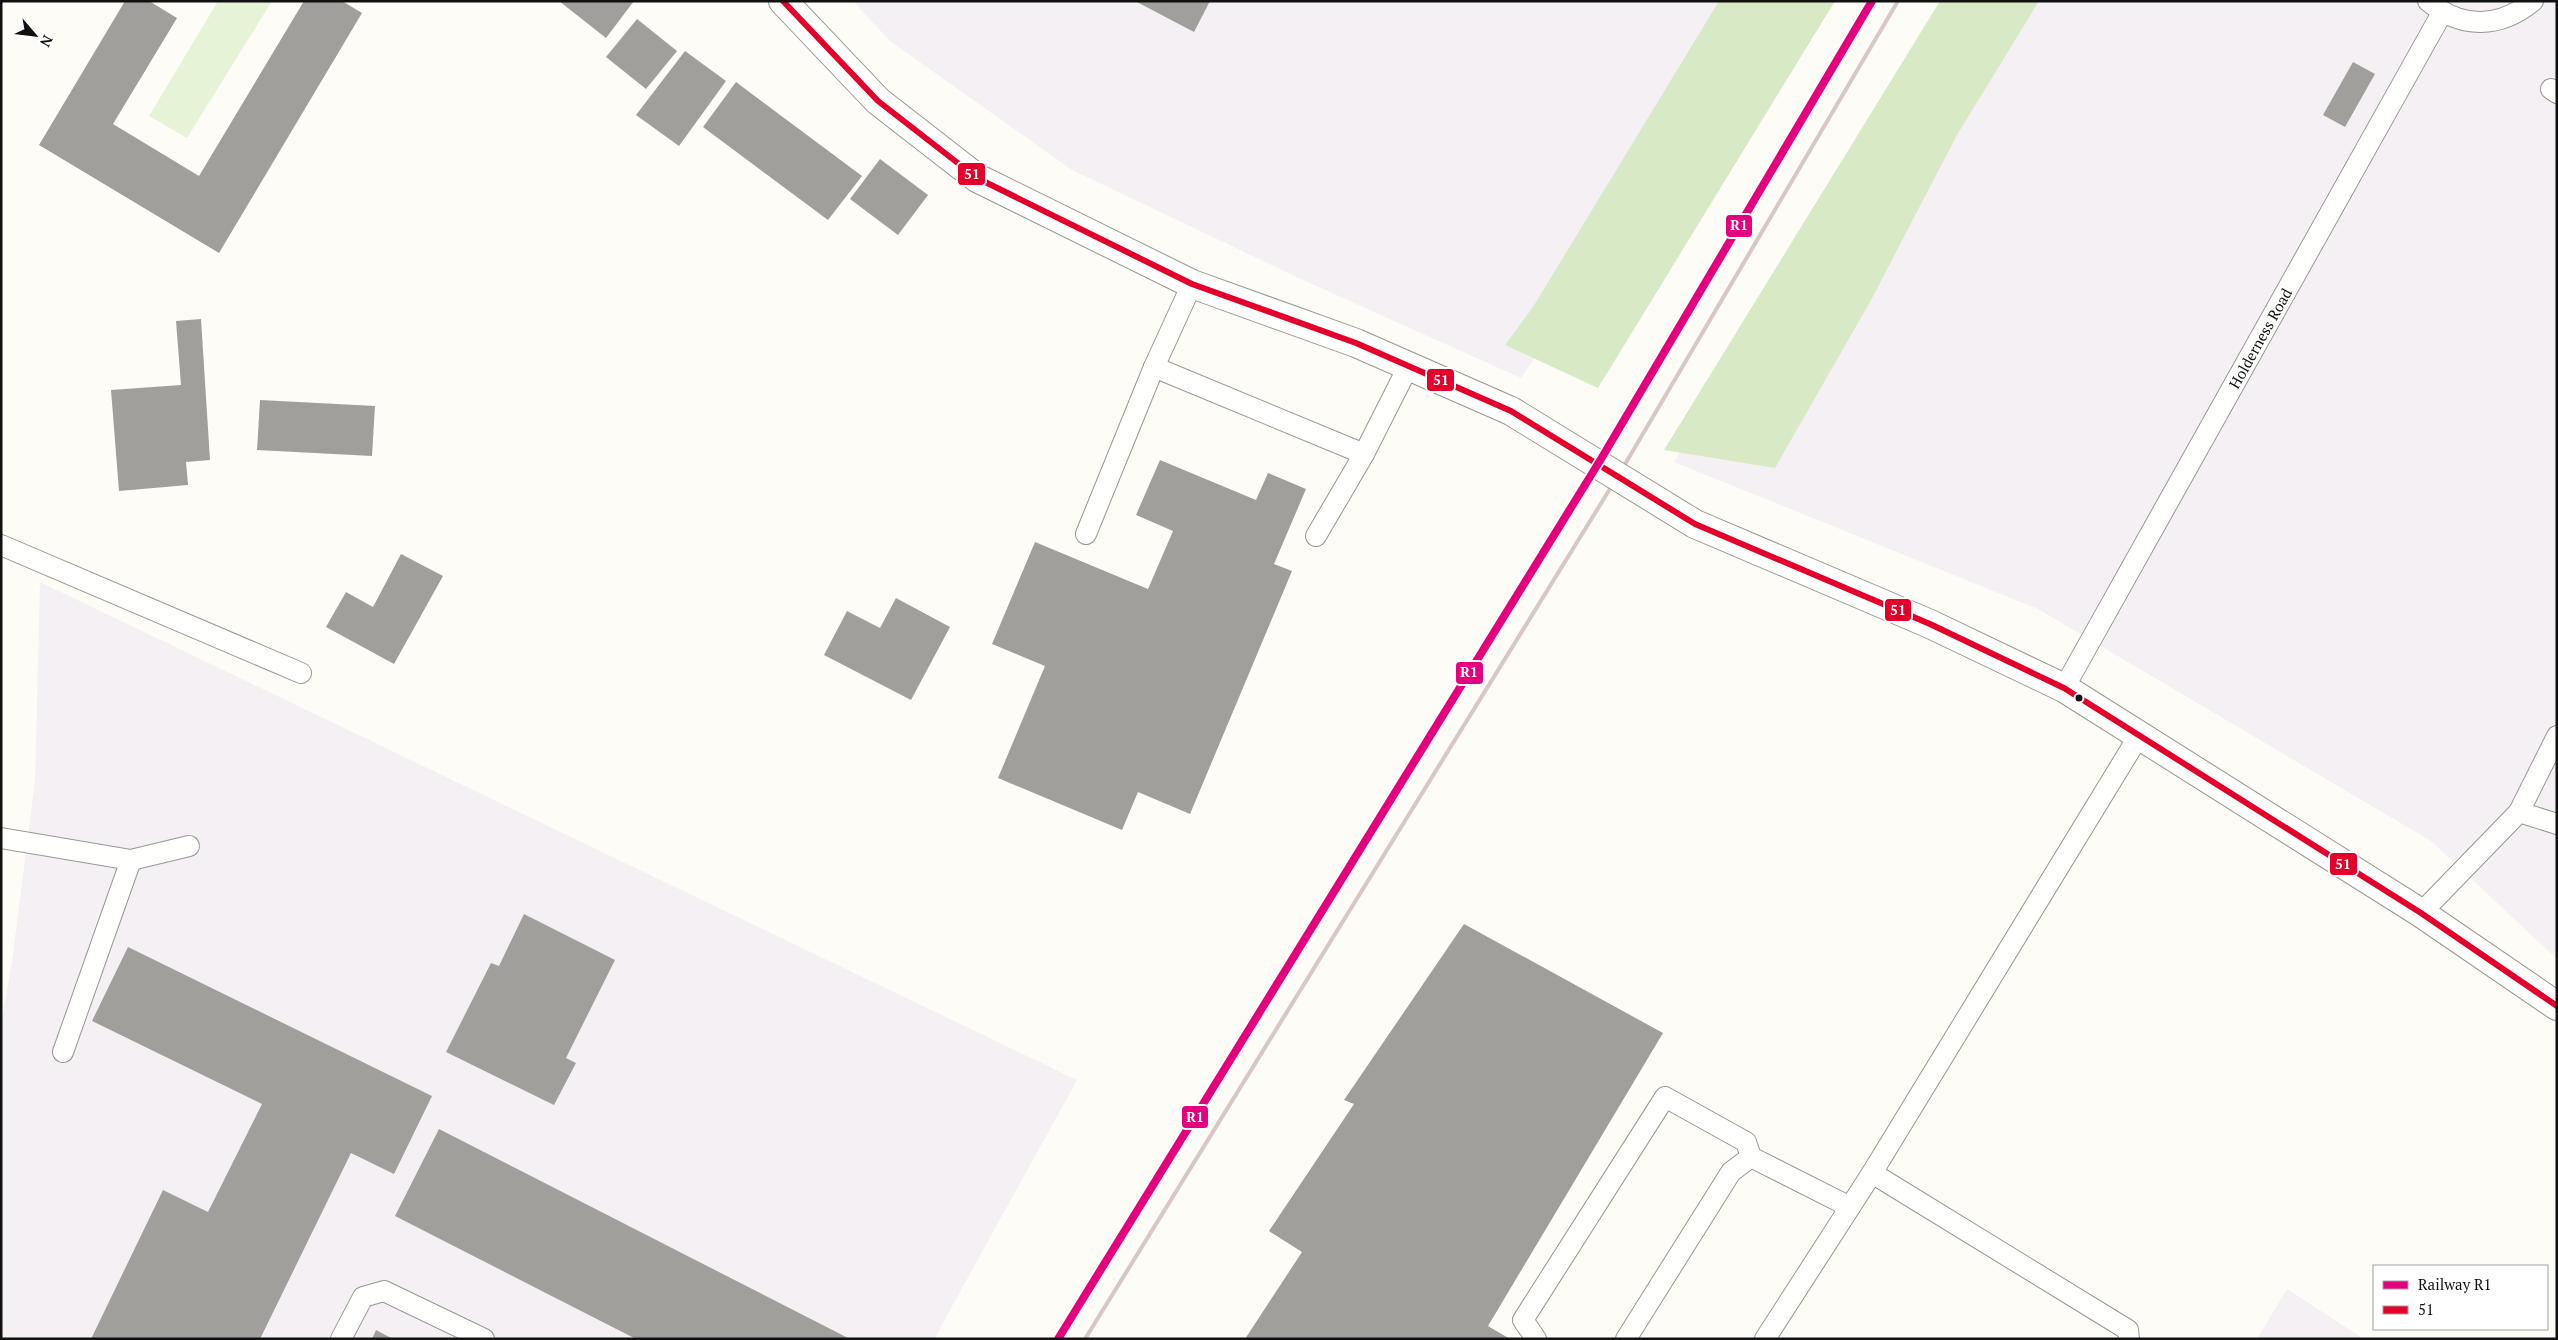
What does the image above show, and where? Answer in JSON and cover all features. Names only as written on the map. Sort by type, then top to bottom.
[{"type":"street","points":[[783,1],[878,101],[977,178],[1192,284],[1409,365],[1511,411],[1695,524],[1854,591],[2064,688],[2140,734],[2421,913],[2557,1006]]},
{"type":"lane","points":[[2435,7],[2458,20],[2485,23],[2512,16],[2533,1]]},
{"type":"lane","name":"Holderness Road","points":[[2064,688],[2435,7]]},
{"type":"lane","points":[[1086,534],[1154,367],[1192,284]]},
{"type":"lane","points":[[1316,536],[1364,454],[1409,365]]},
{"type":"lane","points":[[1154,367],[1364,454]]},
{"type":"lane","points":[[1,545],[301,673]]},
{"type":"lane","points":[[1765,1339],[1872,1173],[2140,734]]},
{"type":"lane","points":[[2421,913],[2519,812],[2557,736]]},
{"type":"lane","points":[[2519,812],[2557,824]]},
{"type":"lane","points":[[1,838],[131,860],[189,846]]},
{"type":"lane","points":[[63,1052],[131,860]]},
{"type":"lane","points":[[1536,1339],[1523,1320],[1665,1097],[1746,1142],[1751,1157],[1850,1207]]},
{"type":"lane","points":[[1626,1339],[1731,1172],[1751,1157]]},
{"type":"lane","points":[[1872,1173],[2128,1330],[2129,1339]]},
{"type":"lane","points":[[341,1339],[363,1297],[384,1291],[484,1339]]},
{"type":"shaded area","points":[[853,1],[1776,1],[1521,378],[1303,280],[1072,170],[890,41]]},
{"type":"shaded area","points":[[1957,1],[2557,1],[2557,959],[2431,841],[2038,609],[1674,462]]},
{"type":"shaded area","points":[[40,582],[1077,1080],[934,1339],[1,1339],[1,1025],[12,961],[35,781]]},
{"type":"shaded area","points":[[2287,1289],[2364,1339],[2257,1339]]},
{"type":"green space","points":[[218,1],[272,1],[187,138],[149,116]]},
{"type":"green space","points":[[1719,1],[1835,1],[1598,388],[1505,345],[1533,307]]},
{"type":"green space","points":[[1940,1],[2039,1],[1957,135],[1870,302],[1775,468],[1664,450]]},
{"type":"building","points":[[125,1],[149,1],[177,18],[113,124],[199,176],[304,1],[342,1],[362,13],[219,253],[39,145]]},
{"type":"building","points":[[559,1],[634,1],[606,38]]},
{"type":"building","points":[[1135,1],[1210,1],[1194,32]]},
{"type":"building","points":[[637,19],[677,51],[646,89],[606,57]]},
{"type":"building","points":[[685,51],[726,81],[679,146],[636,115]]},
{"type":"building","points":[[2353,62],[2375,74],[2345,127],[2323,115]]},
{"type":"building","points":[[736,82],[862,176],[828,220],[703,127]]},
{"type":"building","points":[[880,159],[928,195],[898,235],[850,199]]},
{"type":"building","points":[[201,319],[210,460],[186,462],[188,485],[119,491],[111,390],[181,385],[176,321]]},
{"type":"building","points":[[260,400],[375,406],[372,456],[257,450]]},
{"type":"building","points":[[1160,460],[1256,500],[1268,473],[1306,489],[1274,564],[1292,571],[1190,814],[1138,792],[1122,830],[998,778],[1045,666],[992,644],[1035,542],[1148,589],[1173,531],[1136,515]]},
{"type":"building","points":[[401,554],[443,576],[394,664],[326,627],[346,592],[373,607]]},
{"type":"building","points":[[896,598],[950,627],[911,700],[824,655],[847,611],[880,628]]},
{"type":"building","points":[[524,914],[615,960],[566,1058],[576,1063],[554,1105],[446,1052],[491,963],[499,966]]},
{"type":"building","points":[[1464,924],[1663,1033],[1488,1326],[1510,1339],[1245,1339],[1302,1252],[1269,1231],[1354,1104],[1344,1100]]},
{"type":"building","points":[[128,947],[432,1096],[394,1174],[351,1153],[260,1339],[91,1339],[163,1190],[208,1212],[262,1104],[92,1021]]},
{"type":"building","points":[[439,1129],[850,1339],[636,1339],[395,1216]]},
{"type":"building","points":[[376,1330],[393,1339],[372,1339]]},
{"type":"railway","points":[[1085,1339],[1621,471],[1898,1]]},
{"type":"rail line","name":"R1","points":[[1058,1339],[1601,459],[1872,1]]},
{"type":"transit line","name":"51","points":[[783,1],[878,101],[977,178],[1192,284],[1356,343],[1511,411],[1695,524],[1930,624],[2064,688],[2421,913],[2557,1006]]}]
